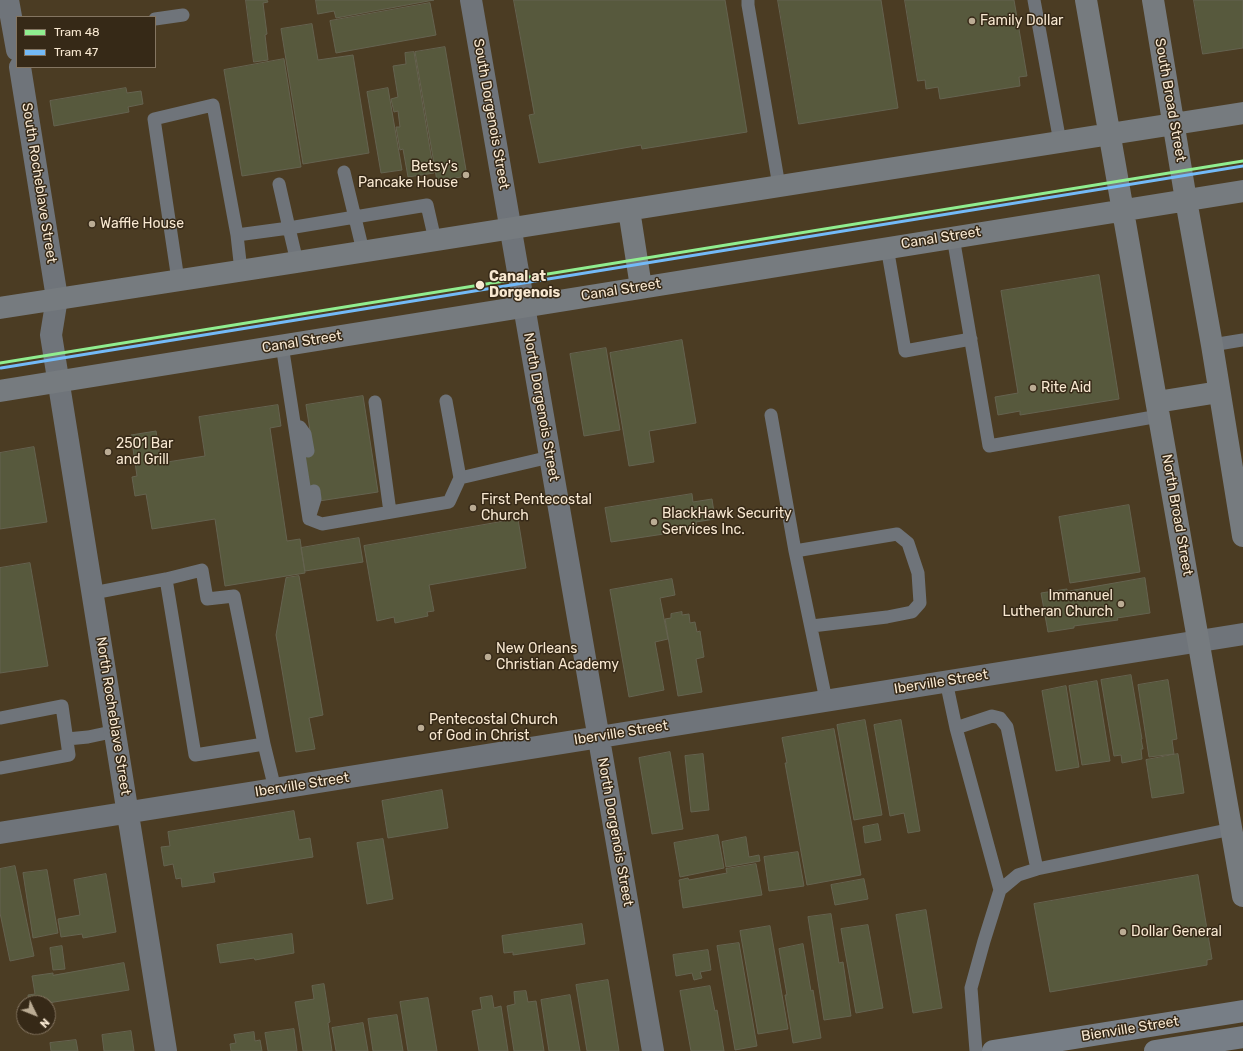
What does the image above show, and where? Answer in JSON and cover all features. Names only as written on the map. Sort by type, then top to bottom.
[{"type":"main road","points":[[1086,0],[1110,134]]},
{"type":"main road","name":"South Broad Street","points":[[1153,0],[1186,200]]},
{"type":"main road","points":[[0,308],[1243,113]]},
{"type":"main road","name":"North Broad Street","points":[[1110,134],[1198,640],[1238,828],[1243,896]]},
{"type":"main road","name":"Canal Street","points":[[0,391],[1243,190]]},
{"type":"main road","points":[[1186,200],[1212,345],[1243,536]]},
{"type":"main road","points":[[629,210],[641,287]]},
{"type":"main road","points":[[1158,409],[1219,392]]},
{"type":"street","points":[[8,0],[16,42]]},
{"type":"street","name":"South Dorgenois Street","points":[[471,0],[524,306]]},
{"type":"street","name":"South Rocheblave Street","points":[[20,68],[57,298],[51,335],[58,381]]},
{"type":"street","name":"North Dorgenois Street","points":[[524,306],[653,1051]]},
{"type":"street","name":"North Rocheblave Street","points":[[58,381],[116,731],[166,1051]]},
{"type":"street","name":"Iberville Street","points":[[0,833],[1243,634]]},
{"type":"street","name":"Bienville Street","points":[[993,1051],[1243,1011]]},
{"type":"street","name":"Bienville Street","points":[[1154,1051],[1243,1037]]},
{"type":"lane","points":[[748,0],[779,186]]},
{"type":"lane","points":[[1034,0],[1060,142]]},
{"type":"lane","points":[[156,20],[183,14]]},
{"type":"lane","points":[[178,280],[154,119],[213,105],[237,234],[241,271]]},
{"type":"lane","points":[[344,172],[363,251]]},
{"type":"lane","points":[[279,184],[297,262]]},
{"type":"lane","points":[[237,234],[355,218],[427,205],[435,240]]},
{"type":"lane","points":[[953,237],[989,446],[1158,409]]},
{"type":"lane","points":[[887,247],[905,351],[971,339]]},
{"type":"lane","points":[[1212,345],[1243,340]]},
{"type":"lane","points":[[282,345],[309,518]]},
{"type":"lane","points":[[309,518],[322,524],[449,502],[460,478],[446,401]]},
{"type":"lane","points":[[375,402],[390,512]]},
{"type":"lane","points":[[771,415],[795,550],[812,626],[826,700]]},
{"type":"lane","points":[[293,416],[305,434],[308,451]]},
{"type":"lane","points":[[460,478],[550,457]]},
{"type":"lane","points":[[309,518],[315,499],[314,491]]},
{"type":"lane","points":[[795,550],[897,534],[908,543],[918,572],[920,603],[912,612],[887,617],[812,626]]},
{"type":"lane","points":[[93,593],[166,579],[202,570],[207,599],[234,596],[264,744],[275,789]]},
{"type":"lane","points":[[166,579],[195,755],[264,744]]},
{"type":"lane","points":[[946,681],[956,728],[1000,890],[971,988],[976,1051]]},
{"type":"lane","points":[[0,718],[62,706],[69,755],[0,768]]},
{"type":"lane","points":[[956,728],[992,716],[1000,718],[1007,727],[1037,869]]},
{"type":"lane","points":[[67,739],[88,737],[116,731]]},
{"type":"lane","points":[[1000,890],[1018,875],[1037,869],[1238,828]]},
{"type":"building","points":[[246,0],[267,0],[268,2],[263,3],[267,34],[265,35],[268,60],[254,62]]},
{"type":"building","points":[[316,0],[434,0],[336,18],[334,11],[318,14]]},
{"type":"building","points":[[514,0],[725,0],[747,132],[642,149],[641,145],[539,163],[529,115],[534,114]]},
{"type":"building","points":[[778,0],[881,0],[898,108],[799,124]]},
{"type":"building","points":[[905,0],[1014,0],[1027,76],[1019,77],[1020,86],[940,99],[938,87],[926,89],[925,80],[918,81]]},
{"type":"building","points":[[1194,0],[1243,0],[1243,48],[1203,54]]},
{"type":"building","points":[[430,3],[436,35],[336,53],[330,21]]},
{"type":"building","points":[[312,24],[318,60],[353,55],[369,153],[303,164],[281,29]]},
{"type":"building","points":[[445,47],[466,170],[461,177],[437,181],[415,52]]},
{"type":"building","points":[[414,52],[434,173],[408,177],[403,149],[400,150],[396,127],[400,127],[398,111],[394,112],[391,99],[398,97],[393,66],[406,64],[405,53]]},
{"type":"building","points":[[284,59],[301,167],[242,176],[224,70]]},
{"type":"building","points":[[126,88],[127,93],[141,91],[143,104],[128,107],[129,112],[54,126],[50,101]]},
{"type":"building","points":[[388,88],[402,170],[381,173],[367,92]]},
{"type":"building","name":"Rite Aid","points":[[1099,275],[1119,399],[1020,415],[1020,411],[998,415],[995,397],[1018,393],[1001,291]]},
{"type":"building","points":[[682,340],[696,423],[649,431],[654,462],[629,466],[610,353]]},
{"type":"building","points":[[606,348],[620,430],[584,436],[570,354]]},
{"type":"building","points":[[363,396],[378,492],[319,501],[309,491],[303,452],[313,450],[306,405]]},
{"type":"building","points":[[278,405],[281,426],[270,428],[287,541],[300,539],[305,573],[225,586],[215,519],[152,529],[146,494],[135,496],[132,477],[137,476],[131,435],[156,431],[161,463],[205,456],[199,417]]},
{"type":"building","points":[[34,447],[47,522],[0,529],[0,453]]},
{"type":"building","points":[[692,494],[693,502],[712,499],[715,519],[696,522],[697,529],[611,542],[605,508]]},
{"type":"building","points":[[1129,505],[1140,572],[1070,583],[1059,517]]},
{"type":"building","points":[[518,519],[526,568],[429,585],[434,611],[427,612],[428,616],[395,623],[394,617],[377,621],[364,546]]},
{"type":"building","points":[[359,538],[363,562],[305,571],[301,548]]},
{"type":"building","points":[[30,563],[48,666],[0,673],[0,568]]},
{"type":"building","points":[[299,576],[323,715],[309,718],[315,749],[296,752],[276,635],[286,578]]},
{"type":"building","points":[[1145,578],[1150,613],[1048,632],[1041,593],[1067,589],[1067,591]]},
{"type":"building","points":[[672,579],[675,595],[660,598],[668,639],[655,642],[664,690],[629,697],[610,590]]},
{"type":"building","points":[[682,612],[682,615],[689,614],[690,623],[695,622],[697,632],[700,631],[704,657],[696,659],[702,692],[678,696],[665,619],[671,618],[671,614]]},
{"type":"building","points":[[1131,675],[1142,739],[1142,759],[1122,763],[1121,755],[1114,756],[1101,680]]},
{"type":"building","points":[[1168,680],[1177,739],[1172,740],[1174,754],[1149,757],[1138,685]]},
{"type":"building","points":[[1097,681],[1110,761],[1082,765],[1069,686]]},
{"type":"building","points":[[1066,686],[1079,767],[1056,771],[1042,691]]},
{"type":"building","points":[[865,720],[882,815],[854,820],[837,725]]},
{"type":"building","points":[[901,720],[920,831],[908,833],[904,813],[890,816],[874,725]]},
{"type":"building","points":[[834,729],[861,875],[807,885],[785,763],[787,763],[782,738]]},
{"type":"building","points":[[670,752],[683,829],[652,834],[639,758]]},
{"type":"building","points":[[703,754],[709,810],[691,812],[685,756]]},
{"type":"building","points":[[1178,754],[1184,793],[1152,798],[1146,760]]},
{"type":"building","points":[[442,790],[448,828],[388,838],[382,801]]},
{"type":"building","points":[[294,811],[299,840],[310,838],[313,857],[213,873],[215,882],[182,887],[181,878],[176,879],[173,864],[164,866],[161,847],[170,846],[168,832]]},
{"type":"building","points":[[878,824],[881,840],[865,843],[863,827]]},
{"type":"building","points":[[718,835],[724,868],[680,877],[674,843]]},
{"type":"building","points":[[746,837],[749,857],[759,855],[760,861],[726,867],[722,842]]},
{"type":"building","points":[[383,839],[393,899],[367,904],[357,843]]},
{"type":"building","points":[[798,852],[804,886],[769,891],[764,857]]},
{"type":"building","points":[[756,864],[762,895],[683,908],[679,880],[688,878],[689,880],[727,873],[726,869]]},
{"type":"building","points":[[15,866],[34,956],[10,961],[0,913],[0,869]]},
{"type":"building","points":[[47,870],[58,933],[33,938],[23,873]]},
{"type":"building","points":[[106,874],[116,932],[83,938],[82,934],[61,937],[58,919],[80,915],[74,880]]},
{"type":"building","name":"Dollar General","points":[[1198,875],[1212,959],[1207,960],[1207,965],[1050,992],[1034,904]]},
{"type":"building","points":[[864,879],[868,899],[835,905],[831,885]]},
{"type":"building","points":[[926,910],[942,1008],[913,1013],[896,915]]},
{"type":"building","points":[[831,914],[839,963],[843,962],[851,1016],[824,1020],[808,917]]},
{"type":"building","points":[[582,924],[585,944],[513,955],[513,952],[504,953],[502,936]]},
{"type":"building","points":[[868,925],[883,1008],[856,1013],[841,929]]},
{"type":"building","points":[[770,926],[788,1029],[758,1034],[740,931]]},
{"type":"building","points":[[292,934],[294,953],[255,960],[254,958],[220,963],[217,945]]},
{"type":"building","points":[[739,943],[757,1046],[735,1050],[717,946]]},
{"type":"building","points":[[803,944],[821,1038],[793,1043],[779,949]]},
{"type":"building","points":[[62,946],[65,969],[53,970],[50,948]]},
{"type":"building","points":[[708,950],[711,970],[700,972],[702,978],[694,980],[692,973],[676,976],[673,955]]},
{"type":"building","points":[[124,963],[129,990],[56,1002],[56,995],[28,995],[35,994],[32,976],[53,973],[53,975]]},
{"type":"building","points":[[608,980],[619,1051],[587,1051],[576,985]]},
{"type":"building","points":[[324,984],[330,1022],[328,1023],[332,1051],[303,1051],[295,1002],[314,999],[312,986]]},
{"type":"building","points":[[710,986],[715,1011],[717,1010],[724,1051],[691,1051],[680,991]]},
{"type":"building","points":[[526,991],[528,1002],[536,1001],[544,1051],[514,1051],[507,1006],[515,1004],[514,992]]},
{"type":"building","points":[[570,995],[580,1051],[549,1051],[541,1000]]},
{"type":"building","points":[[492,996],[494,1008],[501,1006],[508,1051],[479,1051],[472,1011],[482,1009],[480,998]]},
{"type":"building","points":[[428,998],[437,1051],[408,1051],[400,1002]]},
{"type":"building","points":[[397,1015],[403,1051],[373,1051],[368,1019]]},
{"type":"building","points":[[363,1023],[368,1051],[336,1051],[332,1028]]},
{"type":"building","points":[[294,1029],[297,1051],[268,1051],[265,1033]]},
{"type":"building","points":[[131,1031],[134,1051],[104,1051],[102,1035]]},
{"type":"building","points":[[254,1032],[255,1041],[260,1040],[262,1051],[231,1051],[230,1044],[236,1043],[234,1035]]},
{"type":"building","points":[[76,1040],[78,1051],[51,1051],[50,1043]]},
{"type":"tram line","name":"48","points":[[0,363],[1243,161]]},
{"type":"tram line","name":"47","points":[[1,368],[1243,166]]},
{"type":"place","name":"Family Dollar","points":[[972,21]]},
{"type":"place","name":"Betsy's Pancake House","points":[[466,175]]},
{"type":"place","name":"Waffle House","points":[[92,224]]},
{"type":"place","name":"Canal at Dorgenois","points":[[480,285]]},
{"type":"place","name":"Rite Aid","points":[[1033,388]]},
{"type":"place","name":"2501 Bar and Grill","points":[[108,452]]},
{"type":"place","name":"First Pentecostal Church","points":[[473,508]]},
{"type":"place","name":"BlackHawk Security Services Inc.","points":[[654,522]]},
{"type":"place","name":"Immanuel Lutheran Church","points":[[1121,604]]},
{"type":"place","name":"New Orleans Christian Academy","points":[[488,657]]},
{"type":"place","name":"Pentecostal Church of God in Christ","points":[[421,728]]},
{"type":"place","name":"Dollar General","points":[[1123,932]]}]
